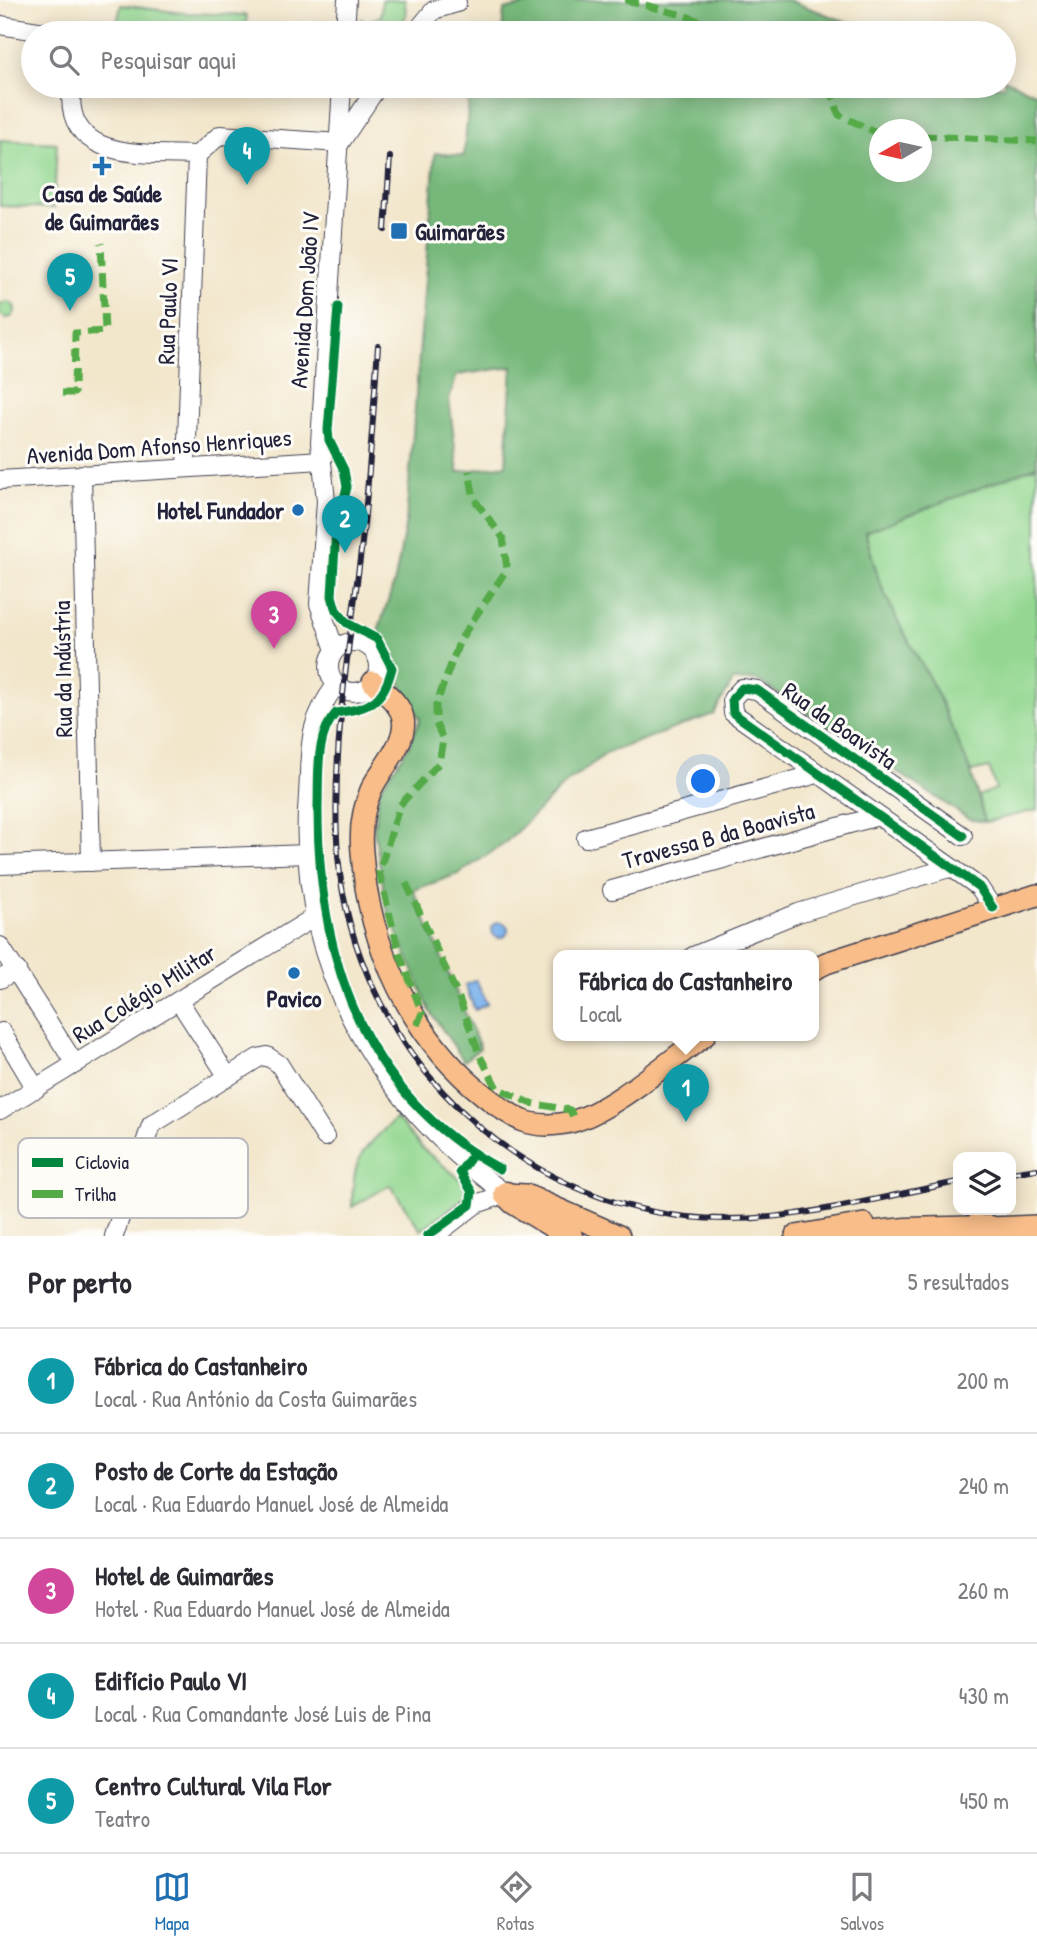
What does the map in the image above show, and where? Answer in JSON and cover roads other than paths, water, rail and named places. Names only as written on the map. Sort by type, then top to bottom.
[{"type":"highway","points":[[506,1194],[514,1202],[569,1231]]},
{"type":"highway","points":[[846,1236],[906,1230],[990,1228]]},
{"type":"main road","points":[[373,682],[398,706],[404,719],[402,736],[370,791],[362,825],[362,852],[368,898],[388,964],[417,1025],[462,1078],[526,1125],[568,1123],[597,1112],[697,1041]]},
{"type":"main road","points":[[819,968],[1037,895]]},
{"type":"main road","points":[[506,1194],[526,1195],[619,1236]]},
{"type":"main road","points":[[796,1236],[845,1227],[906,1221],[966,1222],[990,1228],[1037,1226]]},
{"type":"main road","points":[[569,1231],[591,1236]]},
{"type":"street","points":[[346,21],[347,0]]},
{"type":"street","points":[[418,21],[425,0]]},
{"type":"street","points":[[424,21],[434,10],[458,1]]},
{"type":"street","points":[[0,25],[21,28]]},
{"type":"street","points":[[70,98],[73,119],[88,139],[118,149],[197,155],[220,135],[340,143]]},
{"type":"street","name":"Avenida Dom João IV","points":[[335,650],[319,604],[326,501],[321,398],[342,98]]},
{"type":"street","name":"Avenida Dom João IV","points":[[340,143],[370,98]]},
{"type":"street","name":"Rua Paulo VI","points":[[186,468],[197,155]]},
{"type":"street","name":"Avenida Dom Afonso Henriques","points":[[0,480],[322,460]]},
{"type":"street","name":"Rua da Indústria","points":[[82,474],[91,862]]},
{"type":"street","points":[[352,642],[369,647],[377,658],[379,668],[373,682],[358,691],[349,691],[336,685],[329,667],[335,650],[352,642]]},
{"type":"street","points":[[336,685],[313,722],[307,802],[313,918],[326,962],[349,1011],[393,1087],[460,1157],[506,1194]]},
{"type":"street","name":"Rua da Boavista","points":[[963,836],[757,690],[742,688],[732,699],[733,713],[979,887],[993,908]]},
{"type":"street","points":[[586,838],[817,774]]},
{"type":"street","name":"Travessa B da Boavista","points":[[612,890],[878,816]]},
{"type":"street","points":[[0,865],[308,854]]},
{"type":"street","points":[[708,950],[798,913],[949,868]]},
{"type":"street","name":"Rua Colégio Militar","points":[[0,1110],[313,918]]},
{"type":"street","points":[[0,946],[75,1064]]},
{"type":"street","points":[[0,979],[17,970]]},
{"type":"street","points":[[179,1001],[228,1077]]},
{"type":"street","points":[[2,1032],[36,1089]]},
{"type":"street","points":[[144,1138],[146,1131],[156,1121],[258,1058],[274,1059],[325,1137]]},
{"type":"street","points":[[434,1236],[476,1205],[506,1194]]},
{"type":"street","points":[[114,1236],[119,1218]]},
{"type":"water","points":[[497,922],[503,922],[508,930],[506,936],[497,938],[492,933],[492,927]]},
{"type":"water","points":[[476,980],[487,1004],[475,1010],[465,985]]},
{"type":"railway","points":[[385,230],[390,157]]},
{"type":"railway","points":[[378,346],[366,506],[339,734],[337,839],[346,910],[368,976],[401,1037],[443,1092],[494,1139],[552,1176],[617,1203],[687,1217],[755,1218],[824,1210],[953,1183]]},
{"type":"railway","points":[[1016,1172],[1037,1169]]},
{"type":"place","name":"Casa de Saúde de Guimarães","points":[[102,166]]},
{"type":"place","name":"Edifício Paulo VI","points":[[247,185]]},
{"type":"place","name":"Guimarães","points":[[399,231]]},
{"type":"place","name":"Centro Cultural Vila Flor","points":[[70,311]]},
{"type":"place","name":"Hotel Fundador","points":[[298,510]]},
{"type":"place","name":"Posto de Corte da Estação","points":[[345,553]]},
{"type":"place","name":"Hotel de Guimarães","points":[[274,649]]},
{"type":"place","name":"Pavico","points":[[294,973]]},
{"type":"place","name":"Fábrica do Castanheiro","points":[[686,1122]]}]
